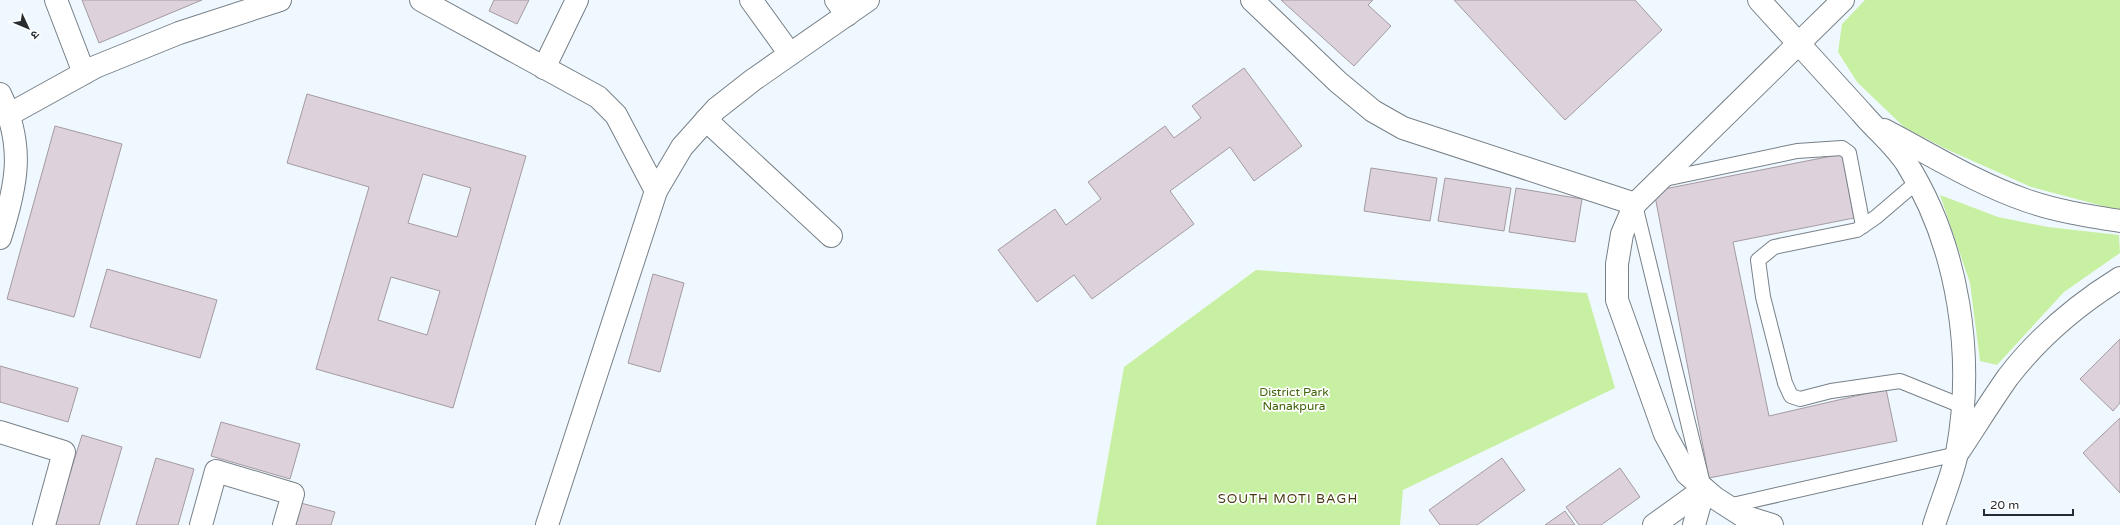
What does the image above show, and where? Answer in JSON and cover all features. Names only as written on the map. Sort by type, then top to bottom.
[{"type":"street","points":[[56,0],[84,72]]},
{"type":"street","points":[[10,114],[84,72],[179,33],[280,0]]},
{"type":"street","points":[[421,0],[598,98],[616,115],[656,191]]},
{"type":"street","points":[[544,68],[577,0]]},
{"type":"street","points":[[751,0],[790,54]]},
{"type":"street","points":[[547,525],[656,191],[682,147],[716,109],[790,54],[841,8],[868,0]]},
{"type":"street","points":[[1252,0],[1338,82],[1373,111],[1403,128],[1635,204]]},
{"type":"street","points":[[1759,0],[1906,163],[1931,207],[1948,255],[1957,301],[1963,346],[1962,406],[1957,454],[1934,525]]},
{"type":"street","points":[[1772,525],[1743,516],[1704,489],[1687,474],[1665,434],[1617,300],[1617,264],[1622,234],[1635,204],[1843,0]]},
{"type":"street","points":[[0,94],[10,114],[17,161],[12,199],[0,238]]},
{"type":"street","points":[[706,120],[831,236]]},
{"type":"street","points":[[1870,123],[1968,175],[2024,200],[2073,214],[2120,221]]},
{"type":"street","points":[[1957,454],[2009,377],[2050,331],[2094,294],[2120,278]]},
{"type":"street","points":[[0,432],[64,452],[44,525]]},
{"type":"street","points":[[201,525],[216,471],[292,494],[284,525]]},
{"type":"street","points":[[1654,525],[1704,489]]},
{"type":"street","points":[[1694,525],[1704,489]]},
{"type":"lane","points":[[1659,180],[1797,151],[1842,148],[1849,153],[1863,226]]},
{"type":"lane","points":[[1916,182],[1857,230],[1774,247],[1758,260],[1763,297],[1785,383],[1791,396],[1800,399],[1831,391],[1900,381],[1962,406]]},
{"type":"lane","points":[[1635,204],[1704,489]]},
{"type":"lane","points":[[1728,506],[1957,454]]},
{"type":"green space","points":[[1865,0],[2120,0],[2120,209],[2114,209],[2031,187],[1946,149],[1904,127],[1857,82],[1838,52],[1842,24]]},
{"type":"green space","points":[[1940,195],[1998,217],[2048,227],[2119,235],[2120,253],[2064,292],[1997,365],[1980,361],[1970,283]]},
{"type":"green space","name":"District Park Nanakpura","points":[[1256,270],[1587,293],[1615,388],[1403,490],[1400,525],[1096,525],[1124,367]]},
{"type":"building","points":[[82,0],[202,0],[99,43]]},
{"type":"building","points":[[494,0],[529,0],[517,24],[489,11]]},
{"type":"building","points":[[1281,0],[1373,0],[1368,5],[1391,26],[1354,66]]},
{"type":"building","points":[[1454,0],[1635,0],[1662,30],[1565,120]]},
{"type":"building","points":[[1244,68],[1302,146],[1254,181],[1230,147],[1170,191],[1194,224],[1092,299],[1074,275],[1037,302],[998,250],[1055,209],[1066,225],[1101,199],[1088,182],[1165,126],[1174,138],[1201,118],[1192,106]]},
{"type":"building","points":[[307,94],[526,156],[453,408],[316,369],[369,187],[287,163]],"holes":[[[423,174],[471,188],[457,237],[408,223]],[[391,277],[440,291],[427,335],[378,320]]]},
{"type":"building","points":[[55,126],[122,144],[74,317],[7,299]]},
{"type":"building","points":[[1842,154],[1854,218],[1733,242],[1769,416],[1886,389],[1897,441],[1709,478],[1654,191]]},
{"type":"building","points":[[1371,168],[1437,178],[1430,221],[1364,211]]},
{"type":"building","points":[[1445,178],[1511,188],[1504,231],[1438,221]]},
{"type":"building","points":[[1516,188],[1582,199],[1575,242],[1509,232]]},
{"type":"building","points":[[107,269],[217,300],[200,358],[90,327]]},
{"type":"building","points":[[653,274],[684,283],[660,372],[628,363]]},
{"type":"building","points":[[2120,339],[2120,403],[2113,411],[2080,379]]},
{"type":"building","points":[[0,366],[78,388],[68,422],[0,402]]},
{"type":"building","points":[[2120,418],[2120,493],[2083,453]]},
{"type":"building","points":[[221,422],[300,444],[290,479],[211,456]]},
{"type":"building","points":[[82,435],[122,447],[99,525],[54,525]]},
{"type":"building","points":[[156,458],[194,469],[178,525],[136,525]]},
{"type":"building","points":[[1502,458],[1525,490],[1477,525],[1440,525],[1429,510]]},
{"type":"building","points":[[1620,468],[1640,497],[1601,525],[1579,525],[1566,507]]},
{"type":"building","points":[[297,502],[335,512],[331,525],[290,525]]},
{"type":"building","points":[[1565,511],[1575,525],[1545,525]]},
{"type":"district","name":"SOUTH MOTI BAGH","points":[[1288,499]]}]
